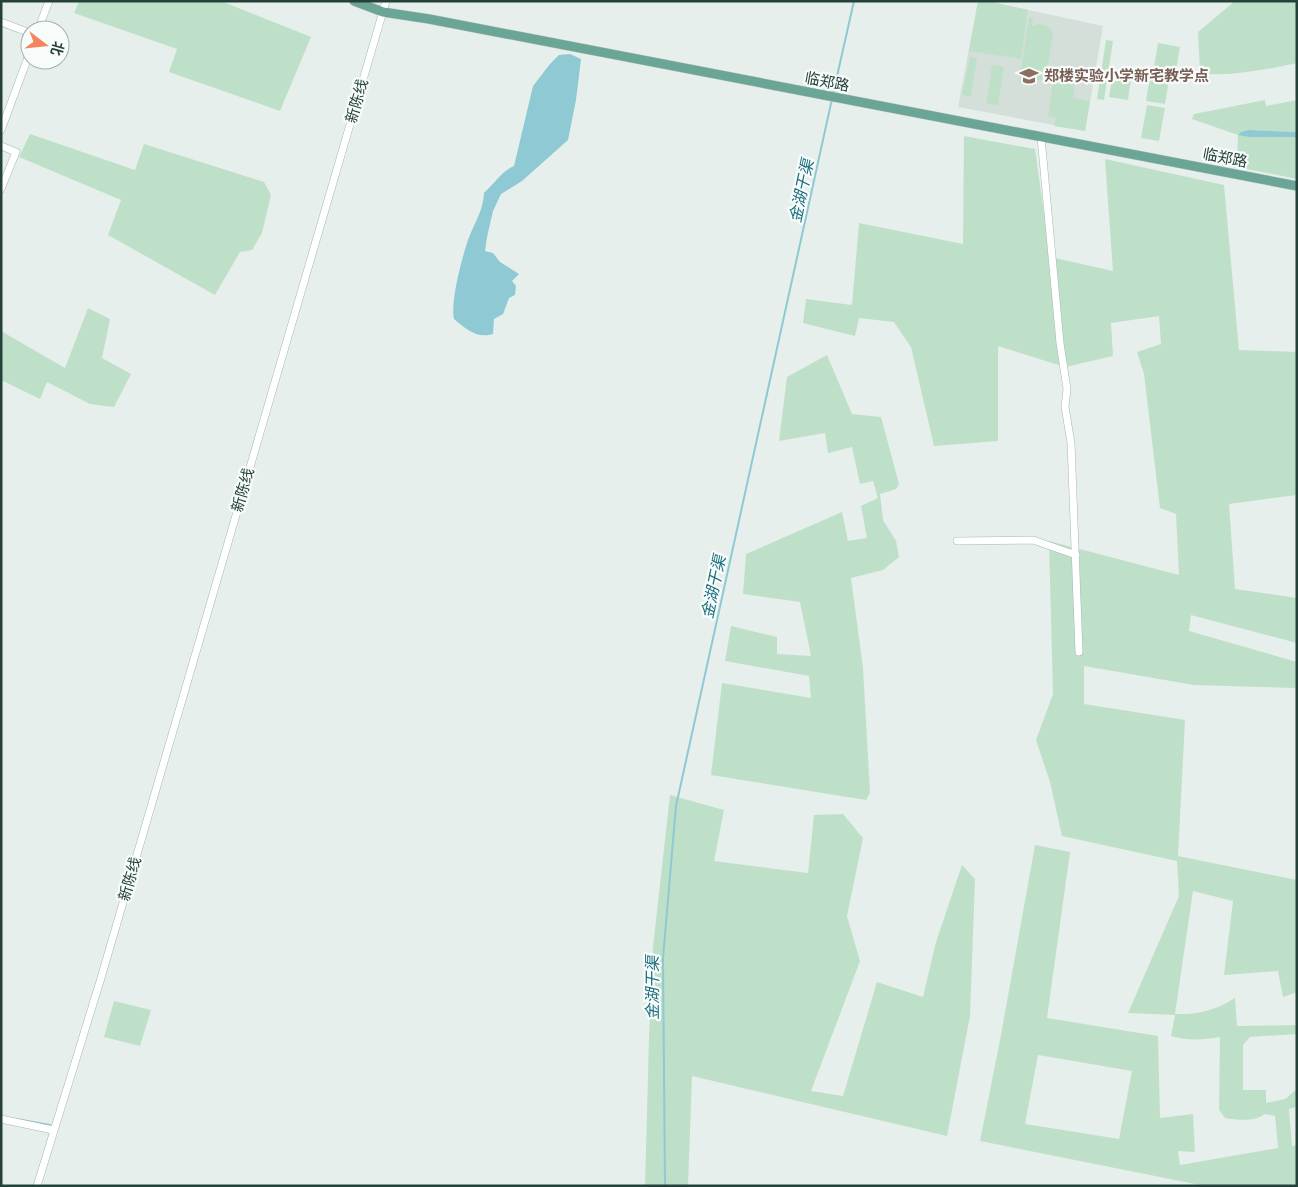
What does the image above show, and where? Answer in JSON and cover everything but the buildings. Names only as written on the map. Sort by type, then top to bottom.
[{"type":"main road","name":"临郑路","points":[[354,1],[383,12],[429,19],[1297,186]]},
{"type":"street","points":[[42,20],[49,1]]},
{"type":"street","name":"新陈线","points":[[37,1186],[101,978],[386,1]]},
{"type":"street","points":[[1,22],[20,29]]},
{"type":"street","points":[[1,130],[23,70]]},
{"type":"street","points":[[1041,137],[1060,343],[1067,389],[1065,407],[1071,443],[1079,652]]},
{"type":"street","points":[[1,146],[16,152],[1,189]]},
{"type":"street","points":[[957,541],[1034,540],[1076,555]]},
{"type":"street","points":[[1,1119],[53,1130]]},
{"type":"shaded area","name":"郑楼实验小学新宅教学点","points":[[978,1],[987,1],[1103,26],[1085,131],[958,107]]},
{"type":"green space","points":[[79,1],[221,1],[311,37],[280,111],[169,72],[177,49],[74,13]]},
{"type":"green space","points":[[978,1],[987,1],[1028,10],[1021,59],[969,51]]},
{"type":"green space","points":[[1235,1],[1297,1],[1297,63],[1234,74],[1200,72],[1198,32]]},
{"type":"green space","points":[[1029,17],[1033,18],[1032,26],[1044,25],[1053,33],[1046,76],[1035,81],[1025,77],[1023,83],[1019,83]]},
{"type":"green space","points":[[1106,40],[1113,41],[1104,100],[1097,99]]},
{"type":"green space","points":[[1158,43],[1180,47],[1176,71],[1154,67]]},
{"type":"green space","points":[[970,56],[977,58],[971,96],[968,97],[962,94]]},
{"type":"green space","points":[[992,65],[1004,67],[998,105],[986,104]]},
{"type":"green space","points":[[1057,71],[1076,75],[1073,98],[1090,101],[1085,131],[1054,126],[1056,118],[1048,116],[1054,75]]},
{"type":"green space","points":[[1113,74],[1131,78],[1128,100],[1109,97]]},
{"type":"green space","points":[[1150,76],[1169,79],[1165,104],[1146,101]]},
{"type":"green space","points":[[1265,100],[1266,106],[1297,100],[1297,132],[1249,130],[1250,137],[1297,137],[1297,179],[1237,167],[1238,135],[1192,119],[1194,114]]},
{"type":"green space","points":[[1147,105],[1165,108],[1159,141],[1141,138]]},
{"type":"green space","points":[[30,134],[135,170],[144,144],[264,182],[271,195],[262,233],[252,250],[240,252],[215,295],[108,235],[121,200],[19,157]]},
{"type":"green space","points":[[964,136],[1035,149],[1050,257],[1113,271],[1105,159],[1224,185],[1239,350],[1297,352],[1297,495],[1229,504],[1235,589],[1297,598],[1297,643],[1191,615],[1189,631],[1297,662],[1297,688],[1194,685],[1084,666],[1084,704],[1185,720],[1178,856],[1297,880],[1297,992],[1283,997],[1278,971],[1224,975],[1233,901],[1193,891],[1175,1014],[1191,1014],[1206,1011],[1221,1006],[1235,998],[1237,1026],[1297,1025],[1297,1034],[1250,1037],[1243,1045],[1243,1090],[1266,1090],[1266,1103],[1285,1099],[1297,1089],[1297,1107],[1289,1109],[1292,1146],[1297,1145],[1297,1186],[1205,1186],[980,1141],[1035,845],[1070,852],[1047,1018],[1158,1036],[1160,1118],[1193,1114],[1195,1152],[1178,1151],[1180,1165],[1278,1148],[1275,1116],[1265,1114],[1261,1117],[1246,1120],[1225,1118],[1219,1110],[1220,1037],[1196,1040],[1177,1038],[1171,1036],[1175,1015],[1128,1013],[1179,896],[1177,861],[1062,836],[1050,782],[1036,740],[1053,694],[1049,541],[1179,575],[1176,514],[1160,508],[1144,374],[1137,352],[1161,344],[1159,316],[1111,323],[1113,356],[1065,367],[998,346],[998,441],[934,446],[911,347],[894,322],[859,318],[855,336],[803,323],[806,299],[852,305],[859,223],[963,244]],"holes":[[[1038,1055],[1132,1071],[1119,1139],[1025,1124]]]},
{"type":"green space","points":[[88,308],[110,319],[102,358],[131,374],[114,407],[90,404],[47,382],[40,399],[1,380],[1,331],[65,368]]},
{"type":"green space","points":[[827,355],[852,414],[881,417],[899,484],[896,489],[880,494],[883,520],[896,541],[899,557],[883,570],[851,578],[863,668],[870,793],[866,800],[711,775],[722,683],[811,698],[809,676],[725,661],[731,626],[777,637],[777,654],[811,656],[800,602],[743,594],[746,554],[842,512],[848,541],[867,538],[861,506],[878,498],[873,481],[860,484],[852,447],[828,453],[825,433],[779,441],[787,377]]},
{"type":"green space","points":[[670,795],[724,810],[714,861],[808,873],[814,815],[843,814],[863,838],[847,916],[860,961],[811,1091],[843,1096],[877,982],[923,997],[936,942],[962,865],[975,879],[970,1016],[947,1136],[692,1076],[688,1186],[645,1186],[653,947]]},
{"type":"green space","points":[[114,1001],[151,1010],[140,1046],[104,1037]]},
{"type":"water","points":[[570,54],[581,59],[576,100],[568,140],[522,181],[501,194],[493,211],[485,251],[493,253],[500,262],[519,274],[512,281],[516,286],[515,295],[509,298],[503,314],[494,319],[493,334],[477,334],[454,319],[453,311],[457,280],[468,240],[480,212],[484,193],[502,174],[514,166],[533,86],[559,55]]},
{"type":"water","points":[[1249,130],[1297,132],[1297,137],[1250,137],[1238,135]]},
{"type":"waterway","name":"金湖干渠","points":[[833,94],[854,1]]},
{"type":"waterway","name":"金湖干渠","points":[[665,1186],[663,958],[676,806],[832,99]]},
{"type":"waterway","points":[[16,1119],[50,1125]]},
{"type":"place","name":"郑楼实验小学新宅教学点","points":[[1029,76]]}]
